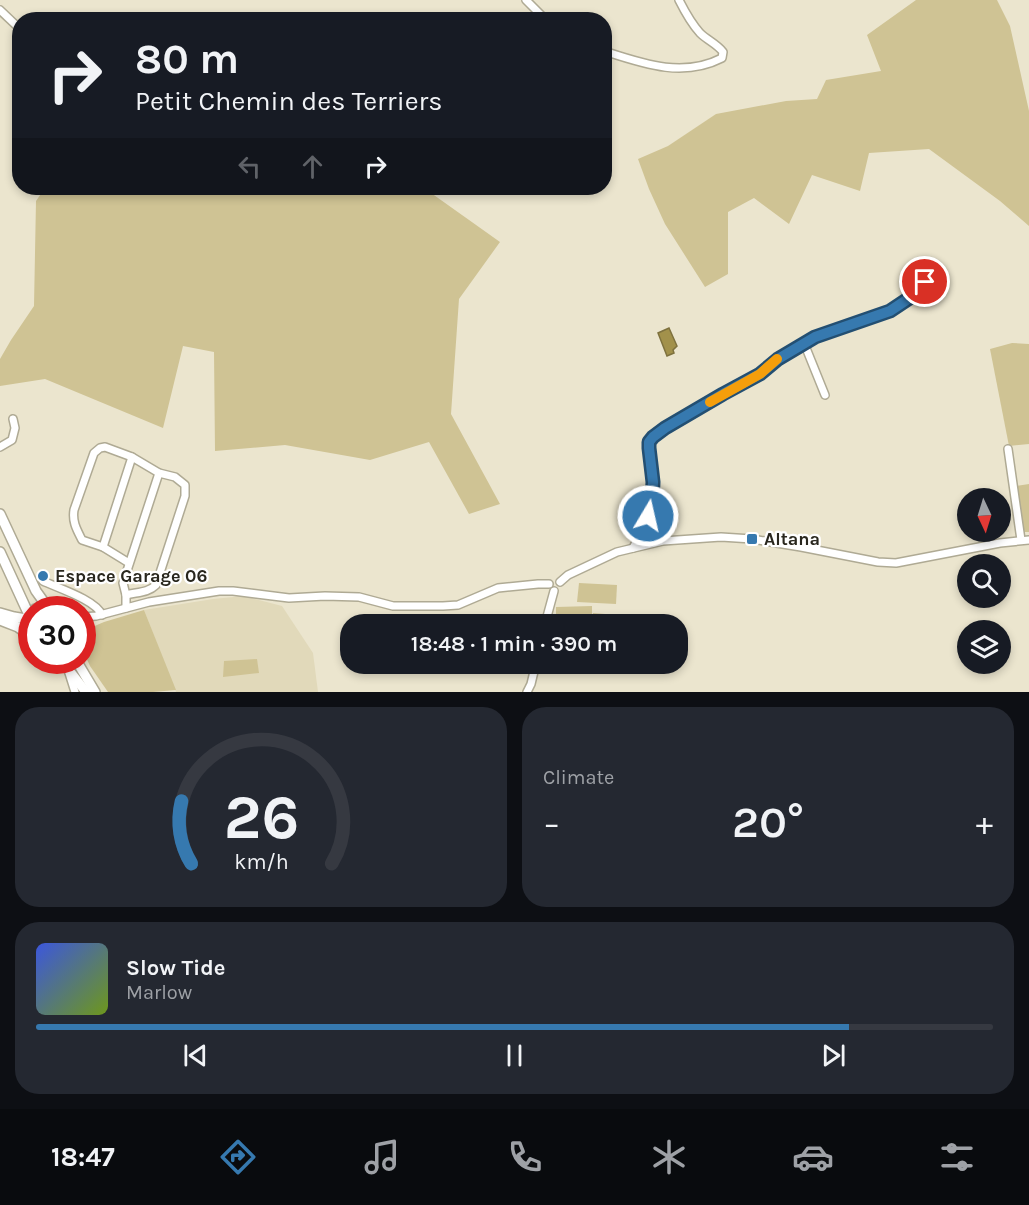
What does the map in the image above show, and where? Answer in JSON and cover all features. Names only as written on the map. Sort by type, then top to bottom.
[{"type":"main road","points":[[0,514],[40,596]]},
{"type":"main road","points":[[0,552],[21,596]]},
{"type":"main road","points":[[0,613],[18,616]]},
{"type":"main road","points":[[0,620],[18,627]]},
{"type":"main road","points":[[72,674],[86,692]]},
{"type":"main road","points":[[84,674],[95,692]]},
{"type":"street","points":[[526,0],[538,12]]},
{"type":"street","points":[[612,54],[679,69],[697,67],[722,58],[723,52],[720,47],[700,33],[678,0]]},
{"type":"street","points":[[0,10],[12,21]]},
{"type":"street","points":[[633,548],[652,504],[653,482],[649,442],[653,437],[760,374],[778,359],[815,337],[890,311],[917,293],[925,282]]},
{"type":"street","points":[[804,343],[825,395]]},
{"type":"street","points":[[0,447],[12,440],[15,428],[12,419]]},
{"type":"street","points":[[126,595],[151,590],[156,585],[185,496],[185,484],[175,477],[159,473],[132,457],[105,447],[100,448],[94,453],[74,510],[75,527],[82,540],[103,547],[129,563]]},
{"type":"street","points":[[547,614],[550,581],[557,579],[560,582],[568,575],[617,552],[663,541],[737,538],[801,547],[878,562],[896,562],[1025,540],[1008,448]]},
{"type":"street","points":[[103,547],[132,457]]},
{"type":"street","points":[[126,608],[123,583],[159,473]]},
{"type":"street","points":[[0,564],[11,577]]},
{"type":"street","points":[[43,581],[91,603],[101,611],[99,616]]},
{"type":"street","points":[[96,617],[126,608],[219,591],[289,598],[359,597],[399,606],[443,606],[458,604],[498,588],[538,584],[551,587]]},
{"type":"street","points":[[70,674],[75,692]]},
{"type":"street","points":[[527,692],[533,674]]},
{"type":"shaded area","points":[[916,0],[997,0],[1010,26],[1029,111],[1029,226],[1000,201],[929,149],[869,153],[860,191],[812,175],[789,224],[754,198],[728,212],[728,274],[705,287],[665,224],[638,159],[668,146],[716,114],[786,101],[817,99],[826,80],[881,71],[867,35]]},
{"type":"shaded area","points":[[40,195],[434,195],[500,242],[459,299],[451,414],[500,504],[469,514],[429,442],[370,460],[285,445],[215,451],[214,352],[183,346],[163,428],[45,379],[0,386],[0,359],[34,306],[36,201]]},
{"type":"shaded area","points":[[669,328],[677,346],[673,350],[674,353],[667,356],[658,333]]},
{"type":"shaded area","points":[[1012,343],[1029,344],[1029,444],[1009,446],[990,349]]},
{"type":"shaded area","points":[[1029,484],[1029,532],[1024,532],[1016,486]]},
{"type":"shaded area","points":[[579,583],[617,585],[616,604],[577,602]]},
{"type":"shaded area","points":[[244,596],[282,606],[313,653],[318,692],[176,692],[144,610]]},
{"type":"shaded area","points":[[592,606],[592,614],[556,614],[556,607]]},
{"type":"shaded area","points":[[144,610],[176,690],[108,692],[96,674],[96,625]]},
{"type":"shaded area","points":[[257,659],[259,673],[223,677],[224,661]]},
{"type":"slow traffic","points":[[710,402],[760,374],[777,359]]},
{"type":"place","name":"Altana","points":[[752,539]]},
{"type":"place","name":"Espace Garage 06","points":[[43,576]]},
{"type":"route","points":[[648,516],[652,504],[653,482],[649,442],[653,437],[760,374],[778,359],[815,337],[890,311],[917,293],[925,282]]}]
